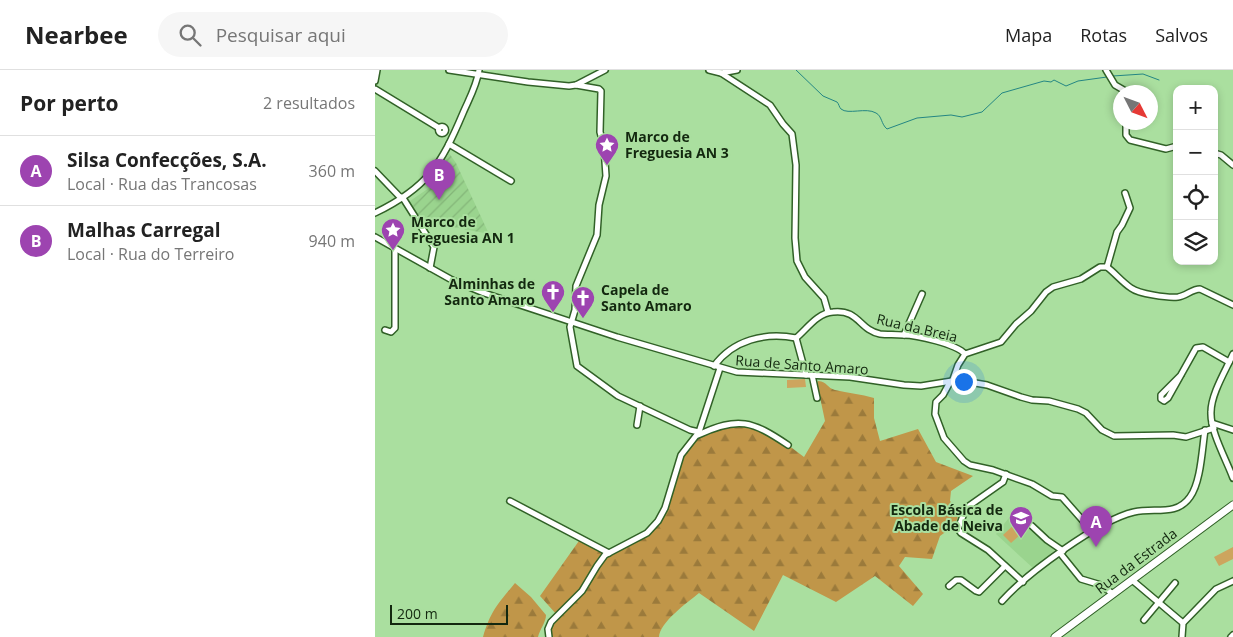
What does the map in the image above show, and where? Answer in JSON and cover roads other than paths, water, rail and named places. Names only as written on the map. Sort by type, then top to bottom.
[{"type":"main road","name":"Rua da Estrada","points":[[1055,637],[1233,506]]},
{"type":"street","points":[[375,81],[377,70]]},
{"type":"street","points":[[449,70],[479,73],[554,86],[599,89],[601,91],[600,132],[606,176],[599,205],[597,235],[577,286],[575,310],[569,331],[577,366],[618,396],[690,430],[699,433],[717,426],[745,423],[759,427],[789,445]]},
{"type":"street","points":[[576,86],[605,70]]},
{"type":"street","points":[[710,70],[721,73],[771,105],[783,124],[793,134],[796,165],[795,229],[797,261],[805,277],[824,298],[828,312],[819,316],[796,338]]},
{"type":"street","points":[[721,73],[737,70]]},
{"type":"street","points":[[1106,70],[1115,85]]},
{"type":"street","points":[[375,213],[403,198],[433,171],[449,144],[479,73]]},
{"type":"street","points":[[375,89],[439,128]]},
{"type":"street","points":[[1126,130],[1126,135],[1130,140],[1167,149],[1173,147]]},
{"type":"street","points":[[449,144],[511,182]]},
{"type":"street","points":[[1218,155],[1233,165]]},
{"type":"street","points":[[375,171],[403,198],[434,247],[430,268]]},
{"type":"street","points":[[1107,267],[1117,232],[1123,226],[1130,208],[1125,193]]},
{"type":"street","name":"Rua de Santo Amaro","points":[[375,237],[452,280],[484,293],[571,323],[722,369],[764,374],[850,377],[921,386],[958,380],[987,385],[1032,400],[1049,400],[1078,409],[1085,413],[1102,430],[1115,436],[1173,435],[1186,437],[1213,425]]},
{"type":"street","points":[[385,330],[391,332],[395,328],[395,249]]},
{"type":"street","points":[[1095,530],[1085,523],[1062,497],[1048,495],[1032,484],[1006,474],[970,465],[963,461],[944,438],[935,414],[935,405],[951,382],[958,365],[965,354],[1001,342],[1016,324],[1031,311],[1041,297],[1053,287],[1081,279],[1100,267],[1107,267],[1137,292],[1174,297],[1200,289],[1233,305]]},
{"type":"street","points":[[904,335],[922,294]]},
{"type":"street","name":"Rua da Breia","points":[[828,312],[847,312],[855,316],[870,330],[879,334],[904,335],[954,345],[965,354]]},
{"type":"street","points":[[713,366],[737,344],[755,338],[788,336],[796,338]]},
{"type":"street","points":[[796,338],[817,398]]},
{"type":"street","points":[[1181,375],[1161,395],[1161,400],[1164,401],[1168,398],[1181,375],[1193,353],[1199,347],[1203,347],[1229,362]]},
{"type":"street","points":[[549,637],[548,629],[551,622],[582,591],[597,566],[609,552],[647,533],[658,521],[670,494],[676,466],[681,455],[699,433],[722,369],[722,360],[727,352]]},
{"type":"street","points":[[1233,354],[1211,406],[1213,425],[1233,478]]},
{"type":"street","points":[[637,425],[640,406]]},
{"type":"street","points":[[1213,425],[1231,429],[1233,422]]},
{"type":"street","points":[[1002,601],[1061,552],[1095,530],[1131,513],[1174,510],[1186,501],[1194,490],[1199,474],[1205,430]]},
{"type":"street","points":[[1006,474],[1003,482],[966,508],[958,530],[988,550],[1023,582]]},
{"type":"street","points":[[510,501],[609,552]]},
{"type":"street","points":[[1032,526],[1061,552],[1081,579],[1101,585],[1113,594]]},
{"type":"street","points":[[949,586],[956,580],[961,580],[979,592],[1005,566]]},
{"type":"street","points":[[1132,580],[1183,623]]},
{"type":"street","points":[[1182,637],[1183,623],[1216,589],[1233,581]]},
{"type":"street","points":[[1144,620],[1175,583]]},
{"type":"waterway","points":[[796,70],[823,96],[837,102],[844,111],[872,111],[879,116],[887,129],[917,118],[951,115],[962,117],[982,112],[1002,93],[1044,81],[1051,82],[1054,80],[1066,86],[1078,81],[1107,77]]},
{"type":"waterway","points":[[1113,76],[1143,74],[1159,80]]},
{"type":"place","name":"Marco de Freguesia AN 3","points":[[607,166]]},
{"type":"place","name":"Malhas Carregal","points":[[439,200]]},
{"type":"place","name":"Marco de Freguesia AN 1","points":[[393,251]]},
{"type":"place","name":"Alminhas de Santo Amaro","points":[[553,313]]},
{"type":"place","name":"Capela de Santo Amaro","points":[[583,319]]},
{"type":"place","name":"Escola Básica de Abade de Neiva","points":[[1021,539]]},
{"type":"place","name":"Silsa Confecções, S.A.","points":[[1096,547]]}]
